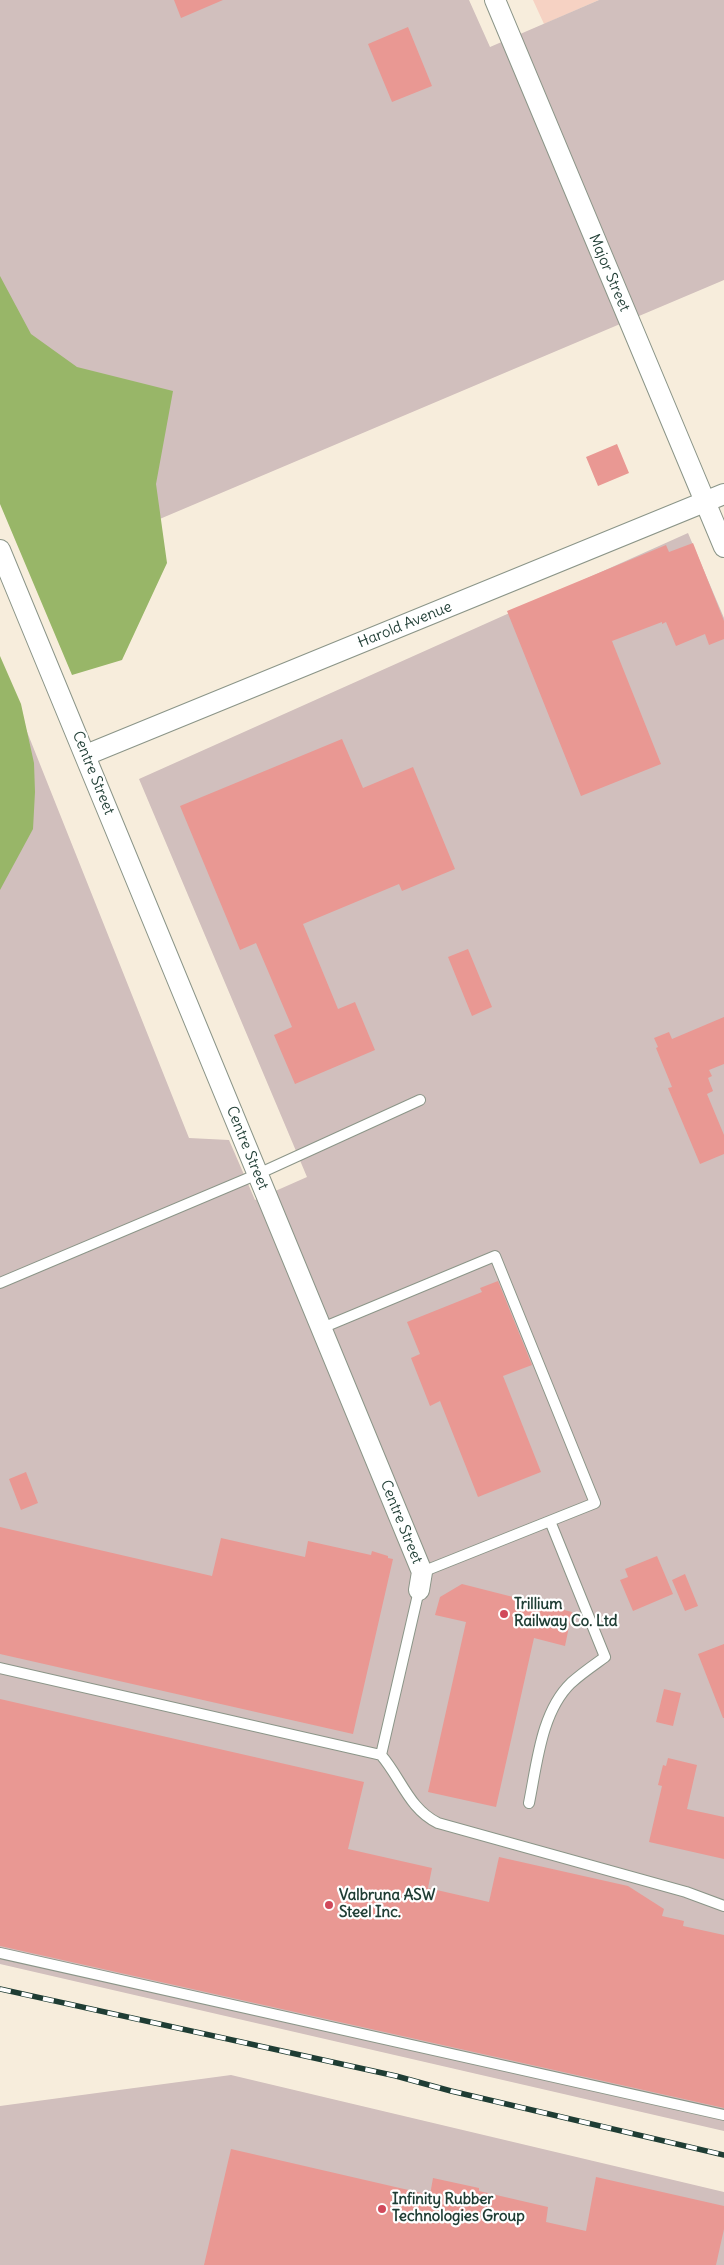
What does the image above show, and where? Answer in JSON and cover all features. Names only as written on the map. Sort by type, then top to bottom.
[{"type":"street","name":"Major Street","points":[[495,0],[724,547]]},
{"type":"street","name":"Harold Avenue","points":[[86,755],[724,494]]},
{"type":"street","name":"Centre Street","points":[[0,550],[322,1328],[420,1581]]},
{"type":"lane","points":[[0,1283],[258,1174],[420,1100]]},
{"type":"lane","points":[[322,1328],[495,1256],[595,1503],[550,1521],[420,1581],[381,1755]]},
{"type":"lane","points":[[529,1802],[549,1717],[558,1699],[570,1684],[605,1657],[550,1521]]},
{"type":"lane","points":[[0,1668],[381,1755],[405,1788],[412,1802],[426,1817],[438,1823],[686,1892],[724,1906]]},
{"type":"lane","points":[[0,1953],[724,2115]]},
{"type":"shaded area","points":[[0,0],[469,0],[490,47],[599,0],[724,0],[724,280],[44,568],[0,467]]},
{"type":"shaded area","points":[[533,0],[599,0],[544,24]]},
{"type":"shaded area","points":[[688,533],[724,618],[724,2131],[0,1964],[0,664],[189,1138],[229,1140],[255,1200],[307,1177],[139,779]]},
{"type":"shaded area","points":[[231,2075],[724,2192],[724,2265],[0,2265],[0,2106]]},
{"type":"green space","points":[[0,276],[31,334],[77,367],[173,391],[156,484],[167,563],[122,660],[72,675],[0,504]]},
{"type":"green space","points":[[0,656],[21,704],[34,763],[35,792],[33,829],[0,890]]},
{"type":"building","points":[[174,0],[223,0],[181,18]]},
{"type":"building","points":[[408,27],[432,86],[392,102],[368,44]]},
{"type":"building","points":[[617,444],[629,473],[598,486],[586,457]]},
{"type":"building","points":[[693,543],[724,621],[724,639],[709,645],[705,634],[676,646],[666,622],[662,624],[662,622],[612,641],[661,764],[581,796],[507,611],[666,545],[669,552]]},
{"type":"building","points":[[342,739],[363,788],[413,767],[455,869],[402,891],[399,884],[303,924],[338,1009],[355,1002],[375,1050],[295,1084],[274,1035],[292,1027],[256,943],[240,950],[180,806]]},
{"type":"building","points":[[468,949],[492,1007],[472,1016],[448,957]]},
{"type":"building","points":[[724,1017],[724,1064],[709,1070],[712,1076],[708,1078],[713,1091],[707,1094],[724,1135],[724,1154],[700,1164],[668,1088],[672,1087],[656,1048],[658,1047],[654,1038],[669,1032],[672,1039]]},
{"type":"building","points":[[498,1281],[532,1365],[503,1376],[541,1472],[478,1497],[440,1401],[430,1406],[411,1358],[420,1354],[407,1322],[482,1292],[480,1288]]},
{"type":"building","points":[[26,1472],[38,1503],[21,1510],[9,1479]]},
{"type":"building","points":[[0,1527],[212,1576],[221,1538],[305,1557],[308,1541],[371,1555],[372,1551],[388,1556],[388,1558],[393,1559],[353,1734],[0,1654]]},
{"type":"building","points":[[657,1556],[673,1594],[633,1611],[620,1580],[628,1577],[625,1569]]},
{"type":"building","points":[[685,1574],[698,1606],[685,1611],[672,1580]]},
{"type":"building","points":[[462,1584],[572,1612],[565,1646],[534,1638],[496,1807],[428,1792],[466,1622],[435,1615],[440,1597]]},
{"type":"building","points":[[724,1644],[724,1718],[723,1718],[698,1654]]},
{"type":"building","points":[[664,1689],[681,1693],[673,1726],[656,1722]]},
{"type":"building","name":"Valbruna ASW Steel Inc.","points":[[0,1699],[364,1782],[348,1849],[432,1868],[428,1888],[489,1902],[499,1857],[628,1886],[664,1909],[662,1916],[684,1921],[683,1926],[724,1935],[724,2108],[0,1946]]},
{"type":"building","points":[[668,1758],[697,1765],[687,1809],[724,1817],[724,1859],[649,1842],[662,1786],[658,1785],[663,1765],[666,1766]]},
{"type":"building","name":"Infinity Rubber Technologies Group","points":[[231,2149],[430,2195],[433,2178],[479,2188],[479,2191],[548,2207],[546,2222],[586,2231],[596,2177],[724,2206],[724,2229],[716,2265],[204,2265]]},
{"type":"railway","points":[[0,1989],[396,2076],[451,2091],[724,2155]]},
{"type":"place","name":"Trillium Railway Co. Ltd","points":[[504,1614]]},
{"type":"place","name":"Valbruna ASW Steel Inc.","points":[[329,1905]]},
{"type":"place","name":"Infinity Rubber Technologies Group","points":[[382,2209]]}]
